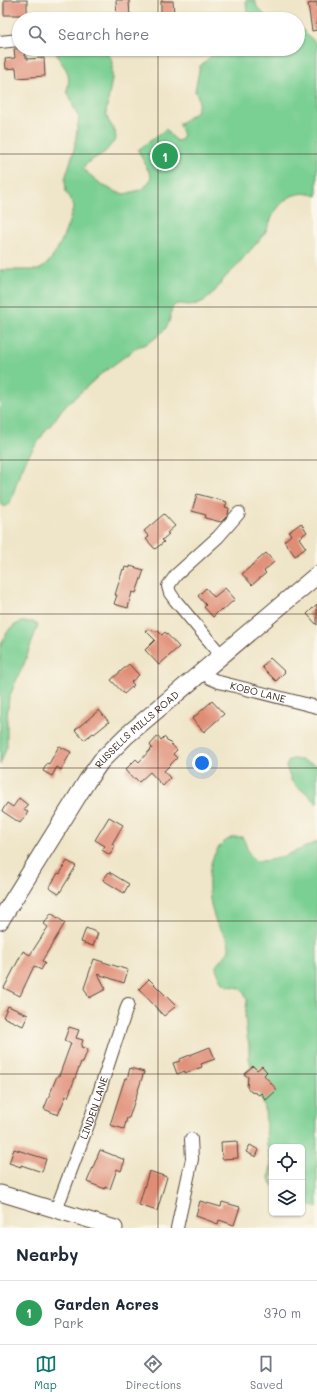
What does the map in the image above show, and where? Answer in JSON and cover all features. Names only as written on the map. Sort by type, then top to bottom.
[{"type":"main road","name":"RUSSELLS MILLS ROAD","points":[[0,921],[86,781],[101,761],[126,736],[317,575]]},
{"type":"street","points":[[0,42],[12,41]]},
{"type":"street","points":[[221,655],[175,600],[170,593],[168,586],[176,575],[218,537],[239,513]]},
{"type":"street","name":"KOBO LANE","points":[[203,670],[210,678],[219,682],[317,707]]},
{"type":"street","name":"LINDEN LANE","points":[[56,1210],[91,1117],[128,1004]]},
{"type":"street","points":[[178,1228],[192,1159],[191,1139]]},
{"type":"street","points":[[0,1193],[111,1227]]},
{"type":"green space","points":[[246,0],[255,0],[257,7],[262,12],[247,12]]},
{"type":"green space","points":[[305,32],[317,44],[317,196],[303,193],[286,199],[273,215],[261,238],[211,296],[198,304],[179,304],[173,306],[168,325],[161,333],[152,341],[139,346],[101,374],[62,409],[27,458],[10,503],[5,507],[0,503],[0,270],[38,270],[45,266],[61,242],[74,206],[66,192],[65,179],[74,150],[79,118],[67,91],[67,72],[57,56],[109,56],[112,59],[112,79],[106,112],[108,120],[115,131],[116,139],[105,152],[87,163],[83,169],[102,185],[116,192],[125,194],[143,189],[149,182],[151,176],[138,150],[166,129],[176,141],[181,140],[183,136],[180,123],[195,113],[198,107],[199,99],[195,91],[200,66],[211,56],[305,56]]},
{"type":"green space","points":[[21,622],[33,622],[38,625],[24,664],[9,697],[7,746],[0,765],[0,647],[10,629]]},
{"type":"green space","points":[[293,759],[317,765],[317,804],[292,782],[286,767],[289,760]]},
{"type":"green space","points":[[233,837],[242,837],[249,854],[256,861],[263,861],[292,853],[317,841],[317,1207],[305,1204],[305,1144],[269,1144],[269,1155],[267,1146],[265,1109],[249,1058],[249,1044],[245,1016],[247,1000],[245,994],[240,988],[228,986],[223,983],[216,969],[220,961],[228,953],[229,946],[226,936],[216,922],[210,899],[209,874],[211,862],[223,843]]},
{"type":"building","points":[[4,0],[27,0],[27,12],[12,12],[12,15],[4,15]]},
{"type":"building","points":[[116,0],[129,0],[130,12],[117,12]]},
{"type":"building","points":[[161,1],[173,1],[174,12],[161,12]]},
{"type":"building","points":[[317,2],[317,30],[312,31],[308,4]]},
{"type":"building","points":[[15,56],[25,56],[27,59],[44,58],[45,76],[17,78],[16,68],[6,69],[5,59],[15,58]]},
{"type":"building","points":[[197,494],[227,502],[225,507],[229,508],[228,515],[221,522],[205,518],[206,515],[192,511]]},
{"type":"building","points":[[164,514],[175,526],[162,540],[164,542],[155,549],[146,539],[149,537],[144,531]]},
{"type":"building","points":[[301,523],[307,532],[299,538],[306,548],[295,556],[284,541],[291,535],[289,532]]},
{"type":"building","points":[[266,553],[274,562],[264,571],[266,573],[252,585],[242,574]]},
{"type":"building","points":[[130,566],[144,570],[136,593],[132,592],[128,608],[114,604],[117,595],[115,595],[123,569],[124,570],[125,567],[130,568]]},
{"type":"building","points":[[206,588],[214,597],[225,588],[235,599],[213,617],[204,607],[206,605],[198,596]]},
{"type":"building","points":[[317,604],[317,625],[307,614]]},
{"type":"building","points":[[145,630],[158,631],[162,635],[165,632],[179,647],[159,665],[145,650],[155,640]]},
{"type":"building","points":[[270,658],[285,672],[276,681],[262,667]]},
{"type":"building","points":[[129,664],[139,675],[131,682],[134,685],[124,694],[111,680]]},
{"type":"building","points":[[212,701],[224,714],[204,732],[192,719]]},
{"type":"building","points":[[99,710],[109,722],[84,740],[75,730]]},
{"type":"building","points":[[158,736],[161,740],[164,737],[177,750],[173,754],[177,758],[164,771],[170,778],[163,786],[150,772],[139,782],[135,778],[133,779],[125,770],[136,759],[139,762],[152,748],[150,745]]},
{"type":"building","points":[[59,746],[71,752],[61,770],[57,767],[52,776],[43,771],[47,763],[49,764]]},
{"type":"building","points":[[19,798],[28,805],[24,810],[28,812],[20,823],[2,811],[7,803],[13,807]]},
{"type":"building","points":[[109,817],[123,825],[112,844],[115,846],[110,855],[102,850],[105,846],[95,840]]},
{"type":"building","points":[[67,861],[76,866],[59,894],[49,888],[58,873],[60,874]]},
{"type":"building","points":[[109,872],[129,884],[124,893],[103,880]]},
{"type":"building","points":[[51,913],[65,923],[42,961],[45,963],[41,970],[34,966],[20,996],[4,988],[23,951],[30,955],[48,927],[44,924]]},
{"type":"building","points":[[86,928],[98,933],[93,946],[81,942]]},
{"type":"building","points":[[94,959],[128,970],[124,983],[98,974],[106,989],[89,998],[84,988]]},
{"type":"building","points":[[149,979],[176,1006],[164,1016],[139,989]]},
{"type":"building","points":[[8,1006],[28,1015],[23,1026],[3,1017]]},
{"type":"building","points":[[69,1027],[79,1030],[76,1038],[83,1040],[81,1047],[88,1049],[83,1062],[81,1062],[68,1097],[66,1096],[58,1115],[44,1109],[57,1076],[59,1076],[71,1043],[64,1041]]},
{"type":"building","points":[[210,1047],[215,1059],[201,1064],[202,1067],[177,1074],[173,1063]]},
{"type":"building","points":[[253,1066],[257,1070],[262,1066],[267,1072],[264,1075],[277,1090],[266,1100],[261,1093],[259,1095],[251,1092],[247,1087],[248,1077],[244,1074]]},
{"type":"building","points":[[130,1068],[144,1072],[124,1129],[110,1125],[125,1078],[127,1079]]},
{"type":"building","points":[[237,1141],[238,1158],[222,1159],[221,1142]]},
{"type":"building","points":[[250,1145],[259,1150],[256,1157],[246,1152]]},
{"type":"building","points":[[14,1149],[46,1159],[42,1172],[21,1165],[21,1167],[9,1163]]},
{"type":"building","points":[[100,1150],[125,1160],[121,1171],[117,1169],[110,1189],[105,1187],[105,1189],[87,1182]]},
{"type":"building","points":[[149,1171],[167,1177],[157,1211],[139,1205]]},
{"type":"building","points":[[200,1201],[221,1207],[222,1202],[240,1207],[234,1225],[219,1220],[218,1224],[196,1216]]},
{"type":"place","name":"Garden Acres","points":[[165,156]]}]
